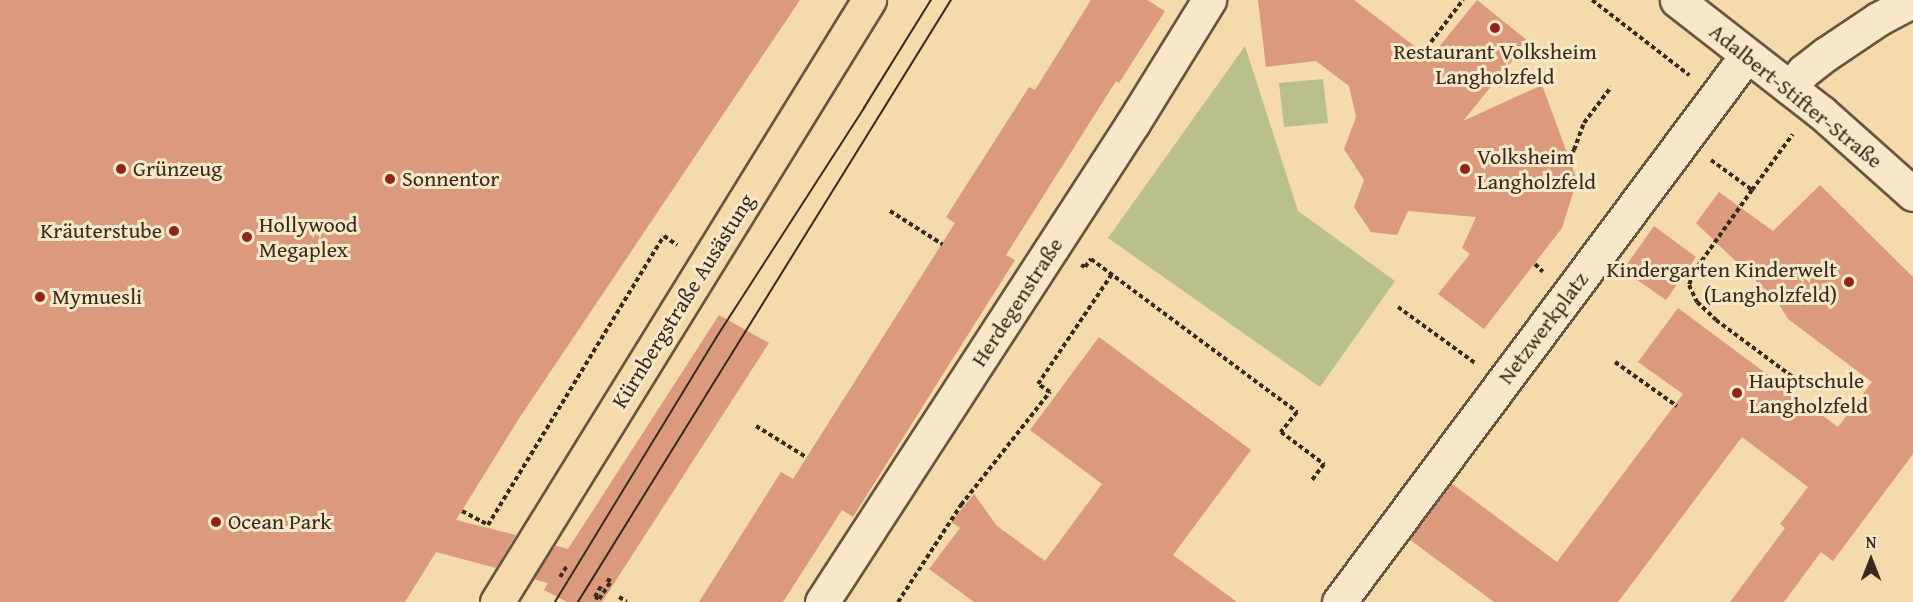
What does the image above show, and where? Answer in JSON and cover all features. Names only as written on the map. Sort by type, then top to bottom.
[{"type":"main road","name":"Kürnbergstraße Ausästung","points":[[497,602],[869,0]]},
{"type":"street","name":"Herdegenstraße","points":[[822,602],[1133,123],[1209,0]]},
{"type":"street","name":"Adalbert-Stifter-Straße","points":[[1677,0],[1821,112],[1913,194]]},
{"type":"street","points":[[1790,88],[1804,71],[1826,54],[1878,19],[1913,0]]},
{"type":"street","name":"Netzwerkplatz","points":[[1339,602],[1747,55]]},
{"type":"path","points":[[1431,42],[1463,0]]},
{"type":"path","points":[[1592,0],[1688,74],[1718,93]]},
{"type":"path","points":[[1568,158],[1574,150],[1584,123],[1611,87]]},
{"type":"path","points":[[1792,134],[1693,273],[1689,285],[1697,302],[1716,320],[1794,378]]},
{"type":"path","points":[[1683,140],[1752,190]]},
{"type":"path","points":[[890,212],[942,244]]},
{"type":"path","points":[[462,511],[488,525],[664,237],[678,245]]},
{"type":"path","points":[[1077,262],[1085,267],[1091,258],[1297,412],[1281,432],[1324,464],[1311,481]]},
{"type":"path","points":[[898,602],[961,505],[1050,392],[1038,384],[1112,274]]},
{"type":"path","points":[[1398,307],[1502,384]]},
{"type":"path","points":[[1615,362],[1677,406]]},
{"type":"path","points":[[756,426],[806,457]]},
{"type":"path","points":[[560,577],[567,566]]},
{"type":"path","points":[[601,586],[595,597],[599,599],[611,581],[606,579]]},
{"type":"path","points":[[619,597],[627,602]]},
{"type":"green space","points":[[1245,46],[1298,211],[1395,281],[1320,387],[1108,238]]},
{"type":"green space","points":[[1323,79],[1328,123],[1284,127],[1279,83]]},
{"type":"building","points":[[0,0],[800,0],[518,420],[456,520],[516,535],[496,568],[436,552],[405,602],[0,602]]},
{"type":"building","points":[[1091,0],[1147,0],[1165,11],[1119,83],[1116,81],[1006,255],[1015,260],[853,517],[842,510],[783,602],[699,602],[781,472],[793,479],[955,223],[946,217],[1029,87],[1035,90]]},
{"type":"building","name":"Volksheim Langholzfeld","points":[[1258,0],[1354,0],[1430,58],[1477,0],[1528,41],[1463,121],[1542,85],[1577,180],[1562,228],[1484,329],[1438,294],[1470,254],[1462,248],[1476,217],[1408,211],[1397,235],[1371,232],[1354,207],[1364,180],[1344,149],[1356,117],[1349,86],[1316,61],[1266,67]]},
{"type":"building","name":"Hauptschule Langholzfeld","points":[[1820,185],[1913,277],[1913,454],[1833,561],[1821,552],[1784,602],[1730,602],[1785,528],[1780,524],[1808,487],[1742,437],[1618,602],[1494,602],[1409,539],[1451,483],[1557,562],[1683,394],[1638,362],[1678,308],[1838,427],[1872,382],[1788,319],[1777,301],[1696,223],[1719,192],[1773,231]]},
{"type":"building","points":[[1654,226],[1696,257],[1666,300],[1623,270]]},
{"type":"building","points":[[719,315],[769,343],[602,602],[567,602],[544,590],[548,583],[533,579],[554,545],[568,549]]},
{"type":"building","points":[[1099,337],[1251,450],[1173,555],[1237,602],[974,602],[929,569],[960,528],[951,522],[974,494],[997,526],[1045,561],[1102,484],[1030,430]]},
{"type":"tram line","points":[[555,602],[716,338],[931,0]]},
{"type":"tram line","points":[[578,602],[951,0]]},
{"type":"place","name":"Restaurant Volksheim Langholzfeld","points":[[1495,28]]},
{"type":"place","name":"Grünzeug","points":[[121,169]]},
{"type":"place","name":"Volksheim Langholzfeld","points":[[1465,169]]},
{"type":"place","name":"Sonnentor","points":[[390,179]]},
{"type":"place","name":"Kräuterstube","points":[[174,231]]},
{"type":"place","name":"Hollywood Megaplex","points":[[247,237]]},
{"type":"place","name":"Kindergarten Kinderwelt (Langholzfeld)","points":[[1849,282]]},
{"type":"place","name":"Mymuesli","points":[[40,297]]},
{"type":"place","name":"Hauptschule Langholzfeld","points":[[1737,393]]},
{"type":"place","name":"Ocean Park","points":[[216,522]]}]
